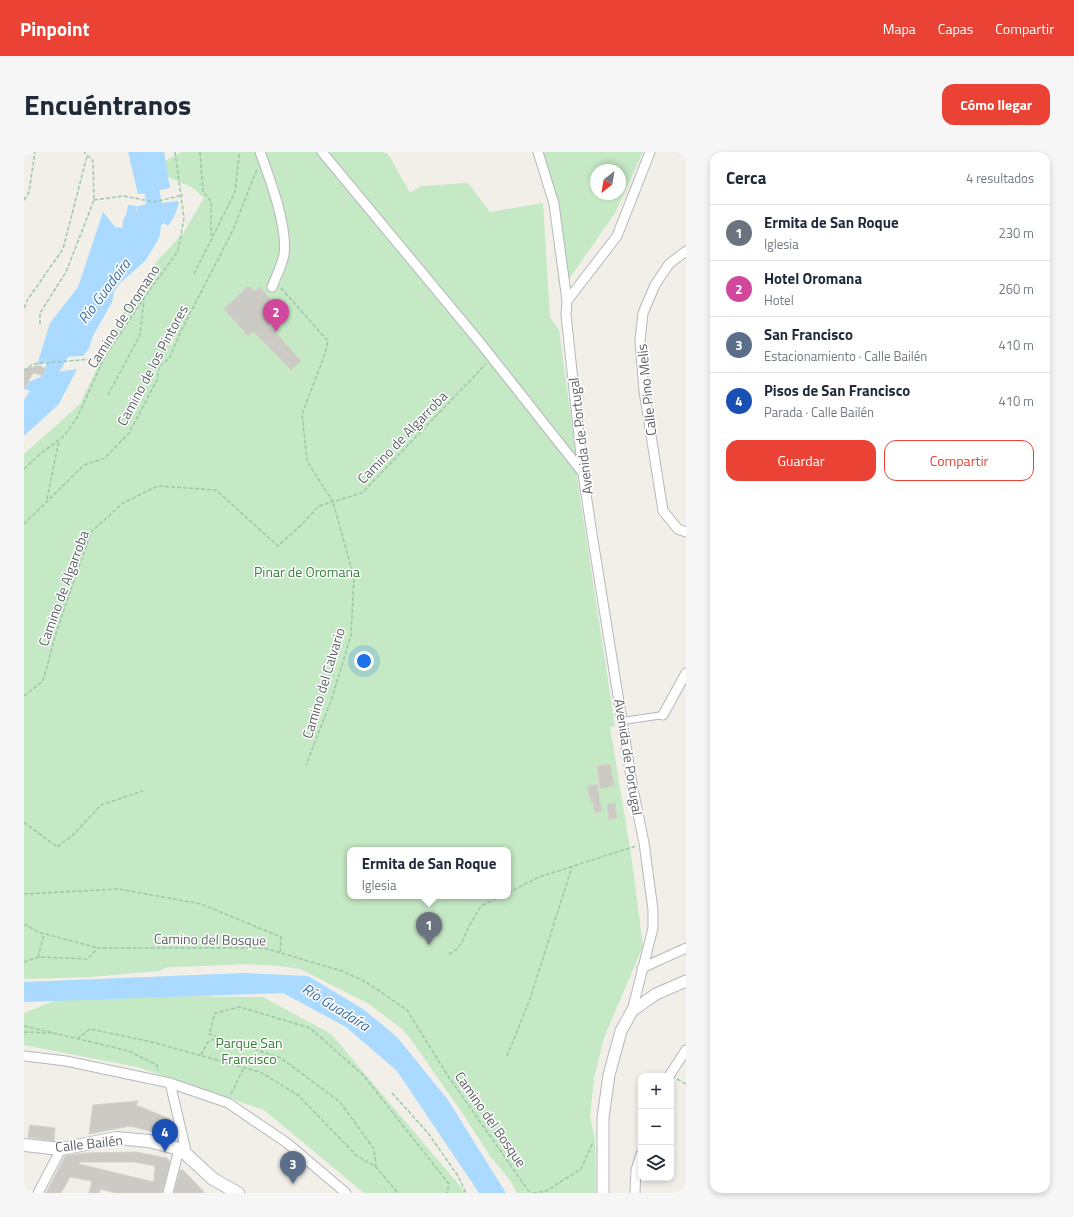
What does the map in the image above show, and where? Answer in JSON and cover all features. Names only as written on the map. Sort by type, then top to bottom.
[{"type":"main road","name":"Calle Bailén","points":[[24,1145],[61,1149],[116,1138],[149,1141],[183,1152],[212,1179],[238,1193]]},
{"type":"main road","name":"Calle Bailén","points":[[212,1179],[221,1193]]},
{"type":"street","points":[[322,152],[492,358],[583,474]]},
{"type":"street","name":"Avenida de Portugal","points":[[538,152],[554,204],[567,301],[566,315],[583,474],[644,843],[653,910],[653,928],[632,1011],[621,1031],[609,1075],[603,1118],[603,1193]]},
{"type":"street","points":[[567,301],[617,236],[650,152]]},
{"type":"street","points":[[261,154],[271,184],[284,233],[284,255],[273,284]]},
{"type":"street","name":"Calle Pino Melis","points":[[686,251],[669,264],[655,285],[643,313],[640,340],[644,391],[663,511],[678,529],[686,532]]},
{"type":"street","points":[[623,721],[663,715],[686,673]]},
{"type":"street","points":[[642,968],[686,948]]},
{"type":"street","points":[[632,1011],[656,994],[686,981]]},
{"type":"street","points":[[674,1076],[686,1050]]},
{"type":"street","points":[[24,1056],[66,1061],[170,1083],[228,1103],[287,1143],[346,1193]]},
{"type":"street","points":[[168,1193],[183,1152],[170,1083]]},
{"type":"street","points":[[38,1193],[61,1149]]},
{"type":"street","points":[[635,1193],[636,1170],[638,1164]]},
{"type":"path","points":[[24,200],[29,192],[35,152]]},
{"type":"path","points":[[40,324],[40,313],[66,272],[94,200],[93,162],[84,152]]},
{"type":"path","name":"Camino de Oromano","points":[[24,469],[40,454],[65,436],[78,416],[104,358],[144,298],[178,251],[184,218],[175,152]]},
{"type":"path","points":[[200,152],[203,192],[211,201],[211,238]]},
{"type":"path","points":[[194,274],[235,192],[238,155],[240,152]]},
{"type":"path","name":"Camino de los Pintores","points":[[24,524],[84,465],[104,458],[129,433],[157,380],[159,366],[169,359],[181,331],[232,230],[261,154]]},
{"type":"path","points":[[24,308],[28,299],[63,249],[87,156]]},
{"type":"path","points":[[94,200],[124,196],[154,202],[183,195]]},
{"type":"path","name":"Camino del Calvario","points":[[273,284],[328,341],[325,354],[302,414],[307,462],[332,502],[354,578],[351,634],[332,698],[306,765]]},
{"type":"path","points":[[108,395],[140,335],[144,298]]},
{"type":"path","points":[[24,371],[33,364],[104,358]]},
{"type":"path","name":"Camino de Algarroba","points":[[24,696],[43,681],[57,630],[91,532],[122,503],[158,486],[216,490],[278,546],[319,506],[362,493],[492,358]]},
{"type":"path","points":[[47,501],[59,440]]},
{"type":"path","points":[[24,822],[57,847],[72,836],[101,804],[143,791]]},
{"type":"path","points":[[511,891],[539,877],[644,843]]},
{"type":"path","points":[[506,1056],[530,999],[572,867]]},
{"type":"path","points":[[24,894],[119,888],[201,904],[281,936],[280,953]]},
{"type":"path","points":[[449,954],[457,949],[462,942],[469,926],[481,906],[496,899]]},
{"type":"path","name":"Camino del Bosque","points":[[24,924],[44,934],[98,948],[264,948],[342,971],[366,982],[407,1010],[448,1076],[531,1193],[546,1191],[581,1169],[593,1142]]},
{"type":"path","points":[[38,957],[44,934]]},
{"type":"path","points":[[24,962],[38,957],[87,959],[98,948]]},
{"type":"path","points":[[376,1167],[374,1149],[340,1102],[281,1058],[209,1034],[215,1013],[240,1007],[310,1028],[363,1075],[449,1184],[447,1193]]},
{"type":"path","points":[[24,1026],[130,1051],[157,1065],[160,1081]]},
{"type":"path","points":[[77,1039],[90,1029],[152,1042],[260,1072],[298,1095],[357,1156],[376,1167],[398,1193]]},
{"type":"path","points":[[24,1032],[56,1034]]},
{"type":"path","points":[[201,1055],[207,1043],[217,1036]]},
{"type":"path","points":[[231,1092],[244,1067]]},
{"type":"path","points":[[674,1078],[686,1084]]},
{"type":"path","points":[[392,1092],[428,1133],[458,1176],[466,1193]]},
{"type":"green space","name":"Pinar de Oromana","points":[[182,152],[383,152],[388,154],[410,193],[421,186],[468,183],[490,212],[543,203],[550,317],[559,330],[574,439],[577,478],[615,726],[610,727],[631,854],[643,946],[604,1038],[594,1078],[590,1117],[595,1140],[596,1193],[517,1193],[510,1180],[490,1156],[463,1114],[402,1029],[369,1004],[300,969],[280,966],[243,964],[168,967],[159,971],[91,977],[24,979],[24,454],[80,404],[128,303],[157,261],[184,232],[204,198],[193,188],[162,174],[165,161]]},
{"type":"green space","points":[[538,152],[643,152],[626,189],[626,164],[590,164],[590,200],[621,200],[615,213],[563,288],[547,174]]},
{"type":"green space","name":"Parque San Francisco","points":[[69,995],[263,997],[331,1034],[466,1193],[364,1193],[264,1110],[137,1067],[24,1045],[24,1013]]},
{"type":"water","points":[[128,152],[164,152],[170,188],[138,194]]},
{"type":"water","points":[[177,201],[179,203],[174,217],[168,226],[164,223],[161,225],[157,242],[145,261],[119,284],[114,292],[112,302],[93,336],[89,348],[83,356],[60,357],[37,365],[50,323],[78,287],[103,212],[115,227],[122,228],[128,205],[137,206],[137,211],[138,206]]},
{"type":"water","points":[[77,369],[59,404],[24,436],[24,400],[30,391],[24,389],[24,384],[50,373]]},
{"type":"water","points":[[245,973],[308,976],[363,1009],[397,1037],[448,1100],[506,1193],[479,1193],[397,1071],[346,1027],[283,993],[24,1002],[24,982]]},
{"type":"building","points":[[248,286],[254,291],[260,287],[282,312],[269,325],[301,361],[291,370],[253,331],[248,336],[224,309]]},
{"type":"building","points":[[38,365],[37,366],[41,366],[45,369],[42,375],[33,373],[24,389],[24,372],[26,371],[24,369]]},
{"type":"building","points":[[610,764],[614,786],[600,789],[597,766]]},
{"type":"building","points":[[597,784],[602,811],[595,813],[593,802],[591,802],[587,786]]},
{"type":"building","points":[[615,803],[617,818],[609,819],[607,804]]},
{"type":"building","points":[[138,1101],[136,1105],[170,1119],[172,1130],[158,1133],[130,1126],[89,1134],[93,1105]]},
{"type":"building","points":[[30,1125],[55,1128],[54,1141],[28,1137]]},
{"type":"building","points":[[136,1152],[167,1158],[170,1162],[162,1193],[116,1193],[100,1189],[99,1193],[89,1193],[92,1181],[70,1177],[61,1193],[46,1193],[65,1156],[84,1153]],"holes":[[[80,1162],[135,1162],[155,1166],[154,1182],[79,1164]]]},
{"type":"building","points":[[180,1170],[183,1170],[205,1193],[174,1193]]},
{"type":"waterway","name":"Río Guadaíra","points":[[147,223],[154,202],[148,152]]},
{"type":"waterway","name":"Río Guadaíra","points":[[24,420],[39,403],[50,373],[70,339]]},
{"type":"place","name":"Hotel Oromana","points":[[276,332]]},
{"type":"place","name":"Ermita de San Roque","points":[[429,945]]},
{"type":"place","name":"Pisos de San Francisco","points":[[165,1152]]},
{"type":"place","name":"San Francisco","points":[[293,1184]]}]
